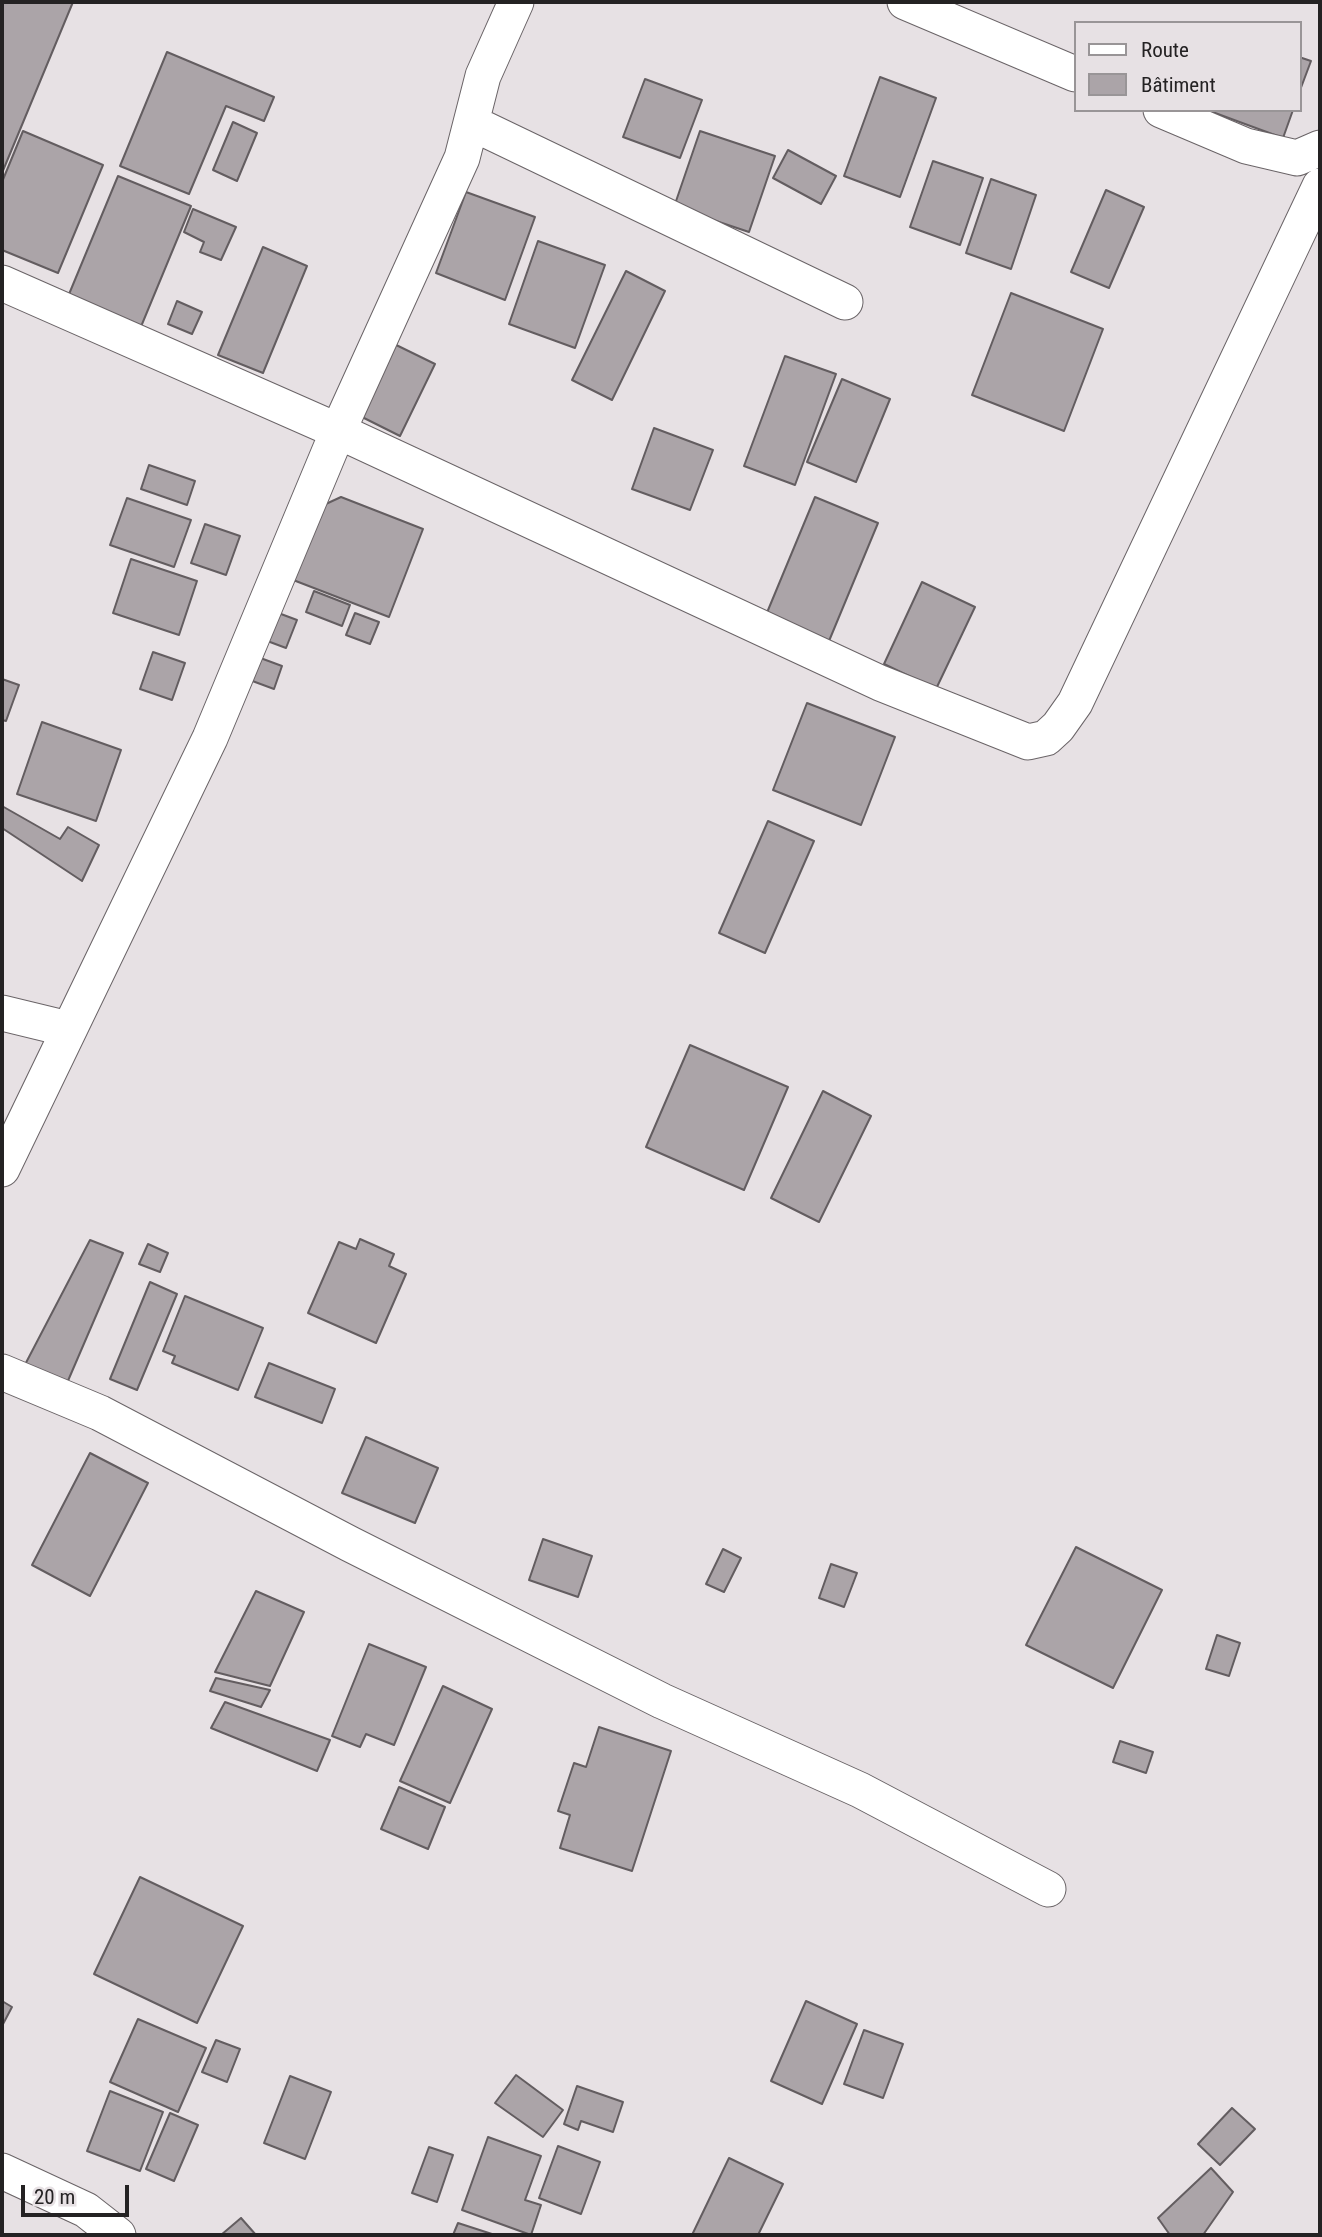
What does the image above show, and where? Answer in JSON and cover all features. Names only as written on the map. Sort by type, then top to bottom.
[{"type":"street","points":[[2,1169],[210,738],[338,431],[462,158],[483,76],[516,2]]},
{"type":"street","points":[[905,2],[1074,74]]},
{"type":"street","points":[[1166,112],[1246,146],[1297,158],[1320,148]]},
{"type":"street","points":[[472,123],[845,302]]},
{"type":"street","points":[[2,283],[338,431],[880,683],[1028,742],[1045,738],[1058,727],[1074,703],[1320,186]]},
{"type":"street","points":[[2,1013],[68,1029]]},
{"type":"street","points":[[2,1372],[100,1413],[350,1544],[650,1695],[860,1790],[1048,1889]]},
{"type":"street","points":[[2,2171],[86,2210],[118,2235]]},
{"type":"building","points":[[2,2],[73,2],[2,173]]},
{"type":"building","points":[[167,52],[274,97],[264,121],[226,106],[189,194],[120,166]]},
{"type":"building","points":[[1301,58],[1311,61],[1301,88]]},
{"type":"building","points":[[880,77],[936,98],[900,197],[844,176]]},
{"type":"building","points":[[645,79],[702,100],[680,158],[623,137]]},
{"type":"building","points":[[1212,112],[1292,112],[1283,138]]},
{"type":"building","points":[[233,122],[257,133],[237,181],[213,170]]},
{"type":"building","points":[[23,131],[103,165],[58,273],[2,250],[2,182]]},
{"type":"building","points":[[700,131],[775,156],[749,232],[674,207]]},
{"type":"building","points":[[788,150],[836,176],[821,204],[773,178]]},
{"type":"building","points":[[933,161],[983,178],[960,245],[910,227]]},
{"type":"building","points":[[118,176],[191,206],[140,329],[67,299]]},
{"type":"building","points":[[991,179],[1036,195],[1011,269],[966,253]]},
{"type":"building","points":[[1106,190],[1144,207],[1109,288],[1071,272]]},
{"type":"building","points":[[466,192],[535,217],[505,300],[436,273]]},
{"type":"building","points":[[193,209],[236,227],[221,260],[200,252],[204,242],[184,232]]},
{"type":"building","points":[[538,241],[605,265],[575,348],[509,324]]},
{"type":"building","points":[[263,247],[307,266],[263,373],[218,355]]},
{"type":"building","points":[[626,271],[665,291],[612,400],[572,380]]},
{"type":"building","points":[[1011,293],[1103,329],[1064,431],[972,395]]},
{"type":"building","points":[[177,301],[202,312],[192,334],[168,324]]},
{"type":"building","points":[[386,340],[435,364],[400,436],[350,411]]},
{"type":"building","points":[[785,356],[836,374],[795,485],[744,466]]},
{"type":"building","points":[[842,379],[890,399],[856,482],[807,462]]},
{"type":"building","points":[[654,428],[713,450],[690,510],[632,489]]},
{"type":"building","points":[[149,465],[195,481],[187,505],[141,489]]},
{"type":"building","points":[[341,497],[423,529],[389,617],[288,578],[315,509]]},
{"type":"building","points":[[815,497],[878,523],[829,641],[766,615]]},
{"type":"building","points":[[127,498],[191,520],[174,567],[110,545]]},
{"type":"building","points":[[205,524],[240,536],[226,575],[191,563]]},
{"type":"building","points":[[131,559],[197,581],[179,635],[113,613]]},
{"type":"building","points":[[922,582],[975,607],[936,689],[884,664]]},
{"type":"building","points":[[314,591],[350,605],[342,626],[306,612]]},
{"type":"building","points":[[273,611],[297,620],[286,648],[262,639]]},
{"type":"building","points":[[355,613],[379,622],[370,644],[346,635]]},
{"type":"building","points":[[153,652],[185,663],[172,700],[140,689]]},
{"type":"building","points":[[255,656],[282,666],[274,689],[247,679]]},
{"type":"building","points":[[2,679],[19,685],[6,721],[2,720]]},
{"type":"building","points":[[807,703],[895,737],[861,825],[773,790]]},
{"type":"building","points":[[42,722],[121,750],[96,821],[17,794]]},
{"type":"building","points":[[2,806],[60,839],[68,827],[99,845],[82,881],[2,828]]},
{"type":"building","points":[[768,821],[814,841],[765,953],[719,933]]},
{"type":"building","points":[[690,1045],[788,1087],[744,1190],[646,1147]]},
{"type":"building","points":[[823,1091],[871,1116],[819,1222],[771,1198]]},
{"type":"building","points":[[360,1239],[394,1254],[389,1266],[406,1274],[376,1343],[308,1313],[339,1242],[356,1249]]},
{"type":"building","points":[[90,1240],[123,1253],[61,1397],[18,1378]]},
{"type":"building","points":[[148,1244],[168,1253],[160,1272],[139,1264]]},
{"type":"building","points":[[150,1282],[177,1294],[137,1390],[110,1379]]},
{"type":"building","points":[[185,1296],[263,1328],[238,1390],[172,1363],[175,1356],[163,1351]]},
{"type":"building","points":[[269,1363],[335,1389],[322,1423],[255,1397]]},
{"type":"building","points":[[366,1437],[438,1468],[415,1523],[342,1493]]},
{"type":"building","points":[[90,1453],[148,1483],[90,1596],[32,1565]]},
{"type":"building","points":[[543,1539],[592,1556],[578,1597],[529,1580]]},
{"type":"building","points":[[1076,1547],[1162,1590],[1113,1688],[1026,1645]]},
{"type":"building","points":[[723,1549],[741,1558],[724,1592],[706,1584]]},
{"type":"building","points":[[831,1564],[857,1573],[844,1607],[819,1598]]},
{"type":"building","points":[[256,1591],[304,1612],[270,1686],[215,1672]]},
{"type":"building","points":[[1217,1635],[1240,1643],[1229,1676],[1206,1669]]},
{"type":"building","points":[[369,1644],[426,1667],[394,1745],[366,1734],[360,1747],[332,1736]]},
{"type":"building","points":[[216,1678],[270,1690],[261,1707],[210,1691]]},
{"type":"building","points":[[443,1686],[492,1709],[450,1803],[400,1781]]},
{"type":"building","points":[[225,1702],[330,1740],[317,1771],[211,1728]]},
{"type":"building","points":[[599,1727],[671,1751],[632,1871],[560,1848],[570,1815],[558,1811],[574,1763],[586,1767]]},
{"type":"building","points":[[1120,1741],[1153,1752],[1146,1773],[1113,1762]]},
{"type":"building","points":[[399,1787],[445,1807],[428,1849],[381,1829]]},
{"type":"building","points":[[140,1877],[243,1926],[197,2023],[94,1974]]},
{"type":"building","points":[[2,2001],[12,2007],[2,2026]]},
{"type":"building","points":[[806,2001],[857,2024],[822,2104],[771,2081]]},
{"type":"building","points":[[138,2019],[206,2048],[178,2112],[110,2082]]},
{"type":"building","points":[[864,2030],[903,2044],[883,2098],[844,2084]]},
{"type":"building","points":[[216,2040],[240,2049],[227,2082],[202,2072]]},
{"type":"building","points":[[516,2075],[563,2110],[543,2137],[495,2103]]},
{"type":"building","points":[[290,2076],[331,2092],[305,2159],[264,2143]]},
{"type":"building","points":[[577,2086],[623,2102],[613,2132],[581,2121],[578,2130],[564,2124]]},
{"type":"building","points":[[110,2091],[163,2112],[140,2171],[87,2151]]},
{"type":"building","points":[[1232,2108],[1255,2129],[1220,2165],[1198,2144]]},
{"type":"building","points":[[170,2113],[198,2125],[174,2181],[146,2169]]},
{"type":"building","points":[[488,2137],[541,2156],[525,2200],[541,2205],[531,2235],[462,2210]]},
{"type":"building","points":[[558,2146],[600,2162],[581,2214],[539,2198]]},
{"type":"building","points":[[429,2147],[453,2155],[437,2202],[412,2193]]},
{"type":"building","points":[[729,2158],[783,2184],[758,2235],[692,2235]]},
{"type":"building","points":[[1211,2168],[1233,2192],[1203,2235],[1170,2235],[1158,2218]]},
{"type":"building","points":[[241,2218],[256,2235],[221,2235]]},
{"type":"building","points":[[458,2223],[495,2235],[453,2235]]}]
